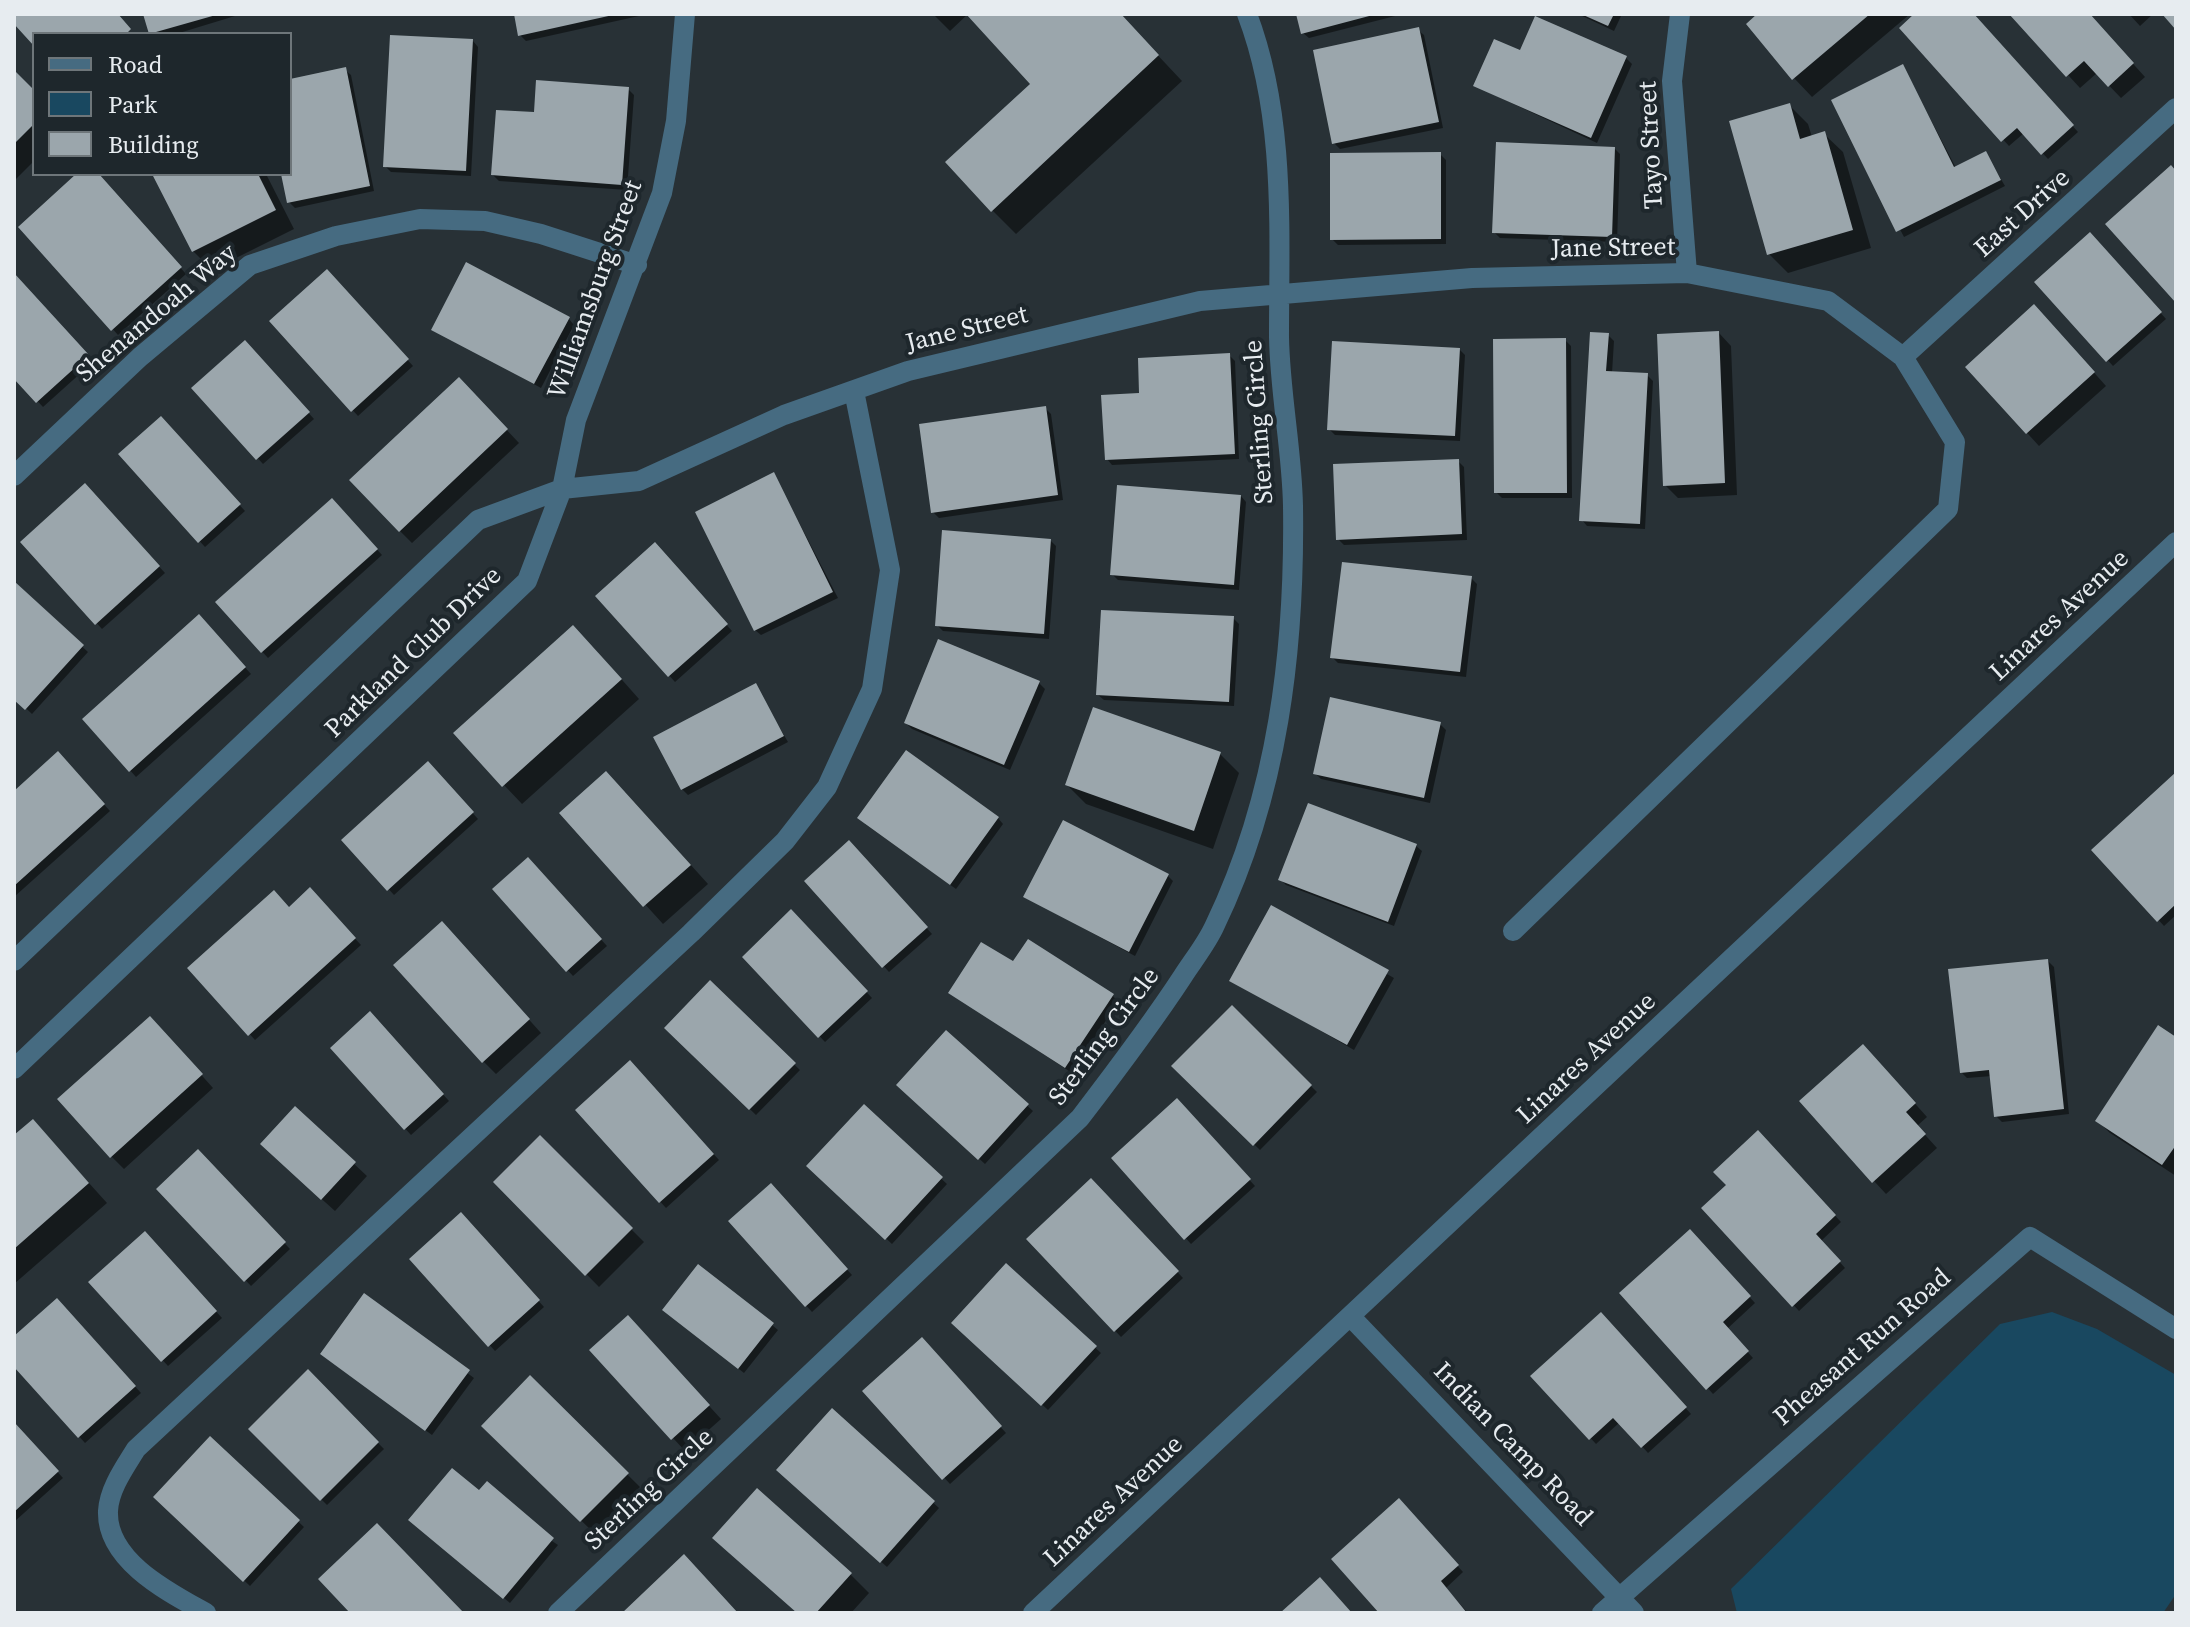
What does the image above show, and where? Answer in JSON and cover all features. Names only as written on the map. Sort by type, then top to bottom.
[{"type":"street","name":"Williamsburg Street","points":[[562,489],[576,420],[662,193],[673,136],[685,14]]},
{"type":"street","name":"Sterling Circle","points":[[558,1613],[1080,1118],[1150,1026],[1214,928],[1246,853],[1276,747],[1283,708],[1293,505],[1281,383],[1278,173],[1268,101],[1255,35],[1247,14]]},
{"type":"street","name":"Tayo Street","points":[[1680,14],[1672,81],[1687,273]]},
{"type":"street","name":"East Drive","points":[[1903,357],[2176,108]]},
{"type":"street","name":"Shenandoah Way","points":[[14,476],[140,357],[250,265],[336,236],[420,219],[485,221],[541,234],[637,265]]},
{"type":"street","name":"Jane Street","points":[[562,489],[639,481],[784,415],[908,371],[1200,301],[1472,278],[1687,273],[1828,301],[1903,357],[1955,442],[1948,509],[1513,931]]},
{"type":"street","points":[[206,1613],[169,1592],[127,1558],[114,1534],[108,1511],[118,1479],[136,1449],[691,933],[785,841],[827,787],[872,689],[890,570],[854,391]]},
{"type":"street","name":"Parkland Club Drive","points":[[14,961],[478,520],[562,489]]},
{"type":"street","name":"Parkland Club Drive","points":[[14,1069],[527,581],[562,489]]},
{"type":"street","name":"Linares Avenue","points":[[1033,1613],[2176,542]]},
{"type":"street","name":"Pheasant Run Road","points":[[1602,1613],[2030,1237],[2176,1329]]},
{"type":"street","name":"Indian Camp Road","points":[[1350,1316],[1634,1613]]},
{"type":"green space","points":[[2052,1312],[2097,1329],[2176,1375],[2176,1594],[2163,1613],[1737,1613],[1731,1589],[2000,1324]]},
{"type":"building","points":[[14,14],[118,14],[131,29],[128,32],[32,32],[32,44],[14,24]]},
{"type":"building","points":[[143,14],[216,14],[156,32],[148,32]]},
{"type":"building","points":[[514,14],[613,14],[613,15],[518,36]]},
{"type":"building","points":[[966,14],[1121,14],[1159,55],[991,212],[945,162],[1030,84]]},
{"type":"building","points":[[1296,14],[1373,14],[1373,15],[1301,34]]},
{"type":"building","points":[[1581,14],[1614,14],[1608,26]]},
{"type":"building","points":[[1757,14],[1870,14],[1792,80],[1746,24]]},
{"type":"building","points":[[1914,14],[1974,14],[2074,125],[2041,155],[2017,128],[2001,142],[1899,28]]},
{"type":"building","points":[[2009,14],[2090,14],[2134,63],[2108,87],[2084,61],[2066,77]]},
{"type":"building","points":[[2162,14],[2176,14],[2176,30]]},
{"type":"building","points":[[1535,16],[1627,56],[1591,138],[1473,86],[1494,39],[1520,50]]},
{"type":"building","points":[[1419,27],[1439,122],[1332,144],[1313,50]]},
{"type":"building","points":[[390,35],[473,39],[466,171],[383,167]]},
{"type":"building","points":[[1903,64],[1954,167],[1986,151],[2001,180],[1896,232],[1831,100]]},
{"type":"building","points":[[346,67],[370,186],[287,203],[281,176],[292,176],[292,79]]},
{"type":"building","points":[[14,70],[32,88],[32,126],[14,144]]},
{"type":"building","points":[[536,80],[629,87],[622,185],[491,175],[496,110],[534,112]]},
{"type":"building","points":[[1790,103],[1800,139],[1825,131],[1853,230],[1767,255],[1729,121]]},
{"type":"building","points":[[1496,142],[1615,147],[1612,237],[1492,233]]},
{"type":"building","points":[[1441,152],[1441,239],[1330,240],[1330,153]]},
{"type":"building","points":[[2171,165],[2176,171],[2176,303],[2105,224]]},
{"type":"building","points":[[74,176],[101,176],[182,267],[111,331],[18,227]]},
{"type":"building","points":[[153,176],[259,176],[276,210],[192,252]]},
{"type":"building","points":[[2090,232],[2162,312],[2106,362],[2034,282]]},
{"type":"building","points":[[466,262],[570,317],[534,384],[431,330]]},
{"type":"building","points":[[327,269],[409,359],[351,412],[269,321]]},
{"type":"building","points":[[14,273],[89,355],[36,403],[14,379]]},
{"type":"building","points":[[2034,304],[2095,372],[2026,434],[1965,367]]},
{"type":"building","points":[[1719,331],[1725,483],[1663,486],[1657,334]]},
{"type":"building","points":[[1590,332],[1609,333],[1606,371],[1648,373],[1640,524],[1579,521]]},
{"type":"building","points":[[1566,338],[1567,493],[1494,493],[1493,339]]},
{"type":"building","points":[[245,340],[310,412],[256,460],[191,388]]},
{"type":"building","points":[[1332,341],[1460,348],[1455,436],[1327,430]]},
{"type":"building","points":[[1230,353],[1235,454],[1105,460],[1101,395],[1139,393],[1138,358]]},
{"type":"building","points":[[459,377],[508,429],[399,532],[349,480]]},
{"type":"building","points":[[1046,406],[1058,495],[931,513],[919,424]]},
{"type":"building","points":[[161,416],[241,504],[198,543],[118,454]]},
{"type":"building","points":[[1459,459],[1462,534],[1336,540],[1333,464]]},
{"type":"building","points":[[774,472],[833,592],[754,631],[695,512]]},
{"type":"building","points":[[85,483],[160,566],[95,625],[20,542]]},
{"type":"building","points":[[1117,485],[1241,495],[1234,585],[1110,575]]},
{"type":"building","points":[[332,498],[378,549],[261,653],[215,602]]},
{"type":"building","points":[[942,530],[1051,539],[1044,634],[935,626]]},
{"type":"building","points":[[655,542],[728,624],[668,677],[595,596]]},
{"type":"building","points":[[1342,562],[1472,576],[1460,672],[1330,658]]},
{"type":"building","points":[[14,581],[84,645],[25,710],[14,700]]},
{"type":"building","points":[[1101,610],[1234,616],[1229,702],[1096,695]]},
{"type":"building","points":[[199,614],[246,667],[129,772],[82,719]]},
{"type":"building","points":[[573,625],[622,679],[502,787],[453,733]]},
{"type":"building","points":[[938,639],[1040,681],[1004,765],[904,723]]},
{"type":"building","points":[[756,683],[784,736],[681,790],[653,737]]},
{"type":"building","points":[[1330,697],[1441,722],[1424,798],[1313,774]]},
{"type":"building","points":[[1093,707],[1221,752],[1194,831],[1065,785]]},
{"type":"building","points":[[906,750],[999,817],[950,885],[857,818]]},
{"type":"building","points":[[58,751],[105,804],[14,886],[14,791]]},
{"type":"building","points":[[428,761],[474,812],[387,891],[341,840]]},
{"type":"building","points":[[606,771],[691,865],[643,907],[559,813]]},
{"type":"building","points":[[2176,772],[2176,904],[2157,922],[2091,850]]},
{"type":"building","points":[[1308,803],[1417,844],[1388,922],[1278,880]]},
{"type":"building","points":[[1063,820],[1169,874],[1129,952],[1023,897]]},
{"type":"building","points":[[849,840],[928,927],[882,968],[804,881]]},
{"type":"building","points":[[528,857],[602,939],[566,972],[492,889]]},
{"type":"building","points":[[310,887],[356,938],[248,1036],[187,968],[274,890],[289,907]]},
{"type":"building","points":[[1271,905],[1389,970],[1347,1045],[1229,981]]},
{"type":"building","points":[[791,909],[868,991],[818,1038],[742,957]]},
{"type":"building","points":[[442,921],[530,1019],[482,1063],[393,965]]},
{"type":"building","points":[[1028,939],[1114,994],[1065,1068],[948,993],[981,942],[1013,961]]},
{"type":"building","points":[[2048,959],[2064,1109],[1994,1117],[1989,1070],[1960,1073],[1948,969]]},
{"type":"building","points":[[710,980],[796,1063],[749,1110],[664,1028]]},
{"type":"building","points":[[1232,1005],[1312,1085],[1253,1146],[1171,1066]]},
{"type":"building","points":[[370,1011],[444,1094],[404,1130],[330,1048]]},
{"type":"building","points":[[150,1016],[203,1074],[110,1158],[57,1099]]},
{"type":"building","points":[[2158,1025],[2176,1037],[2176,1145],[2162,1165],[2095,1121]]},
{"type":"building","points":[[946,1030],[1029,1104],[978,1160],[896,1085]]},
{"type":"building","points":[[1863,1044],[1916,1103],[1906,1112],[1926,1134],[1872,1183],[1799,1101]]},
{"type":"building","points":[[630,1060],[714,1154],[659,1203],[575,1110]]},
{"type":"building","points":[[1177,1098],[1251,1179],[1184,1240],[1111,1158]]},
{"type":"building","points":[[864,1104],[943,1177],[885,1240],[806,1166]]},
{"type":"building","points":[[295,1106],[356,1162],[321,1200],[260,1144]]},
{"type":"building","points":[[33,1119],[89,1183],[14,1249],[14,1135]]},
{"type":"building","points":[[1758,1130],[1836,1215],[1816,1234],[1841,1261],[1792,1307],[1701,1208],[1726,1185],[1713,1172]]},
{"type":"building","points":[[540,1135],[633,1228],[585,1276],[493,1182]]},
{"type":"building","points":[[198,1149],[286,1242],[244,1282],[156,1189]]},
{"type":"building","points":[[1091,1178],[1179,1271],[1114,1332],[1026,1239]]},
{"type":"building","points":[[771,1183],[848,1269],[805,1307],[728,1221]]},
{"type":"building","points":[[461,1212],[540,1300],[488,1347],[409,1259]]},
{"type":"building","points":[[1690,1229],[1751,1296],[1723,1322],[1749,1351],[1706,1390],[1619,1293]]},
{"type":"building","points":[[145,1231],[217,1311],[161,1362],[88,1282]]},
{"type":"building","points":[[1006,1263],[1097,1346],[1041,1406],[951,1323]]},
{"type":"building","points":[[698,1264],[774,1323],[738,1369],[662,1310]]},
{"type":"building","points":[[364,1293],[470,1370],[425,1431],[320,1354]]},
{"type":"building","points":[[57,1298],[136,1386],[78,1438],[14,1367],[14,1336]]},
{"type":"building","points":[[1601,1312],[1687,1407],[1641,1448],[1613,1418],[1589,1440],[1530,1376]]},
{"type":"building","points":[[628,1315],[710,1405],[671,1440],[589,1350]]},
{"type":"building","points":[[922,1337],[1002,1426],[942,1480],[862,1391]]},
{"type":"building","points":[[308,1369],[379,1442],[320,1501],[248,1429]]},
{"type":"building","points":[[530,1375],[629,1473],[580,1522],[481,1426]]},
{"type":"building","points":[[832,1408],[935,1501],[880,1563],[776,1470]]},
{"type":"building","points":[[14,1422],[59,1471],[14,1512]]},
{"type":"building","points":[[210,1436],[300,1520],[243,1582],[153,1497]]},
{"type":"building","points":[[452,1468],[479,1490],[487,1481],[554,1538],[503,1599],[408,1520]]},
{"type":"building","points":[[757,1488],[852,1573],[816,1613],[797,1613],[712,1538]]},
{"type":"building","points":[[1399,1498],[1459,1565],[1441,1581],[1467,1613],[1379,1613],[1331,1559]]},
{"type":"building","points":[[377,1523],[464,1613],[350,1613],[318,1579]]},
{"type":"building","points":[[684,1554],[738,1613],[622,1613]]},
{"type":"building","points":[[1320,1577],[1352,1613],[1280,1613]]}]
